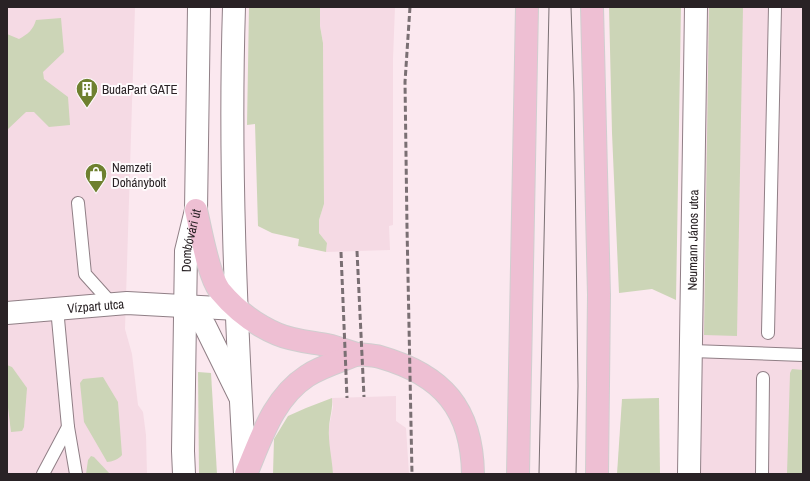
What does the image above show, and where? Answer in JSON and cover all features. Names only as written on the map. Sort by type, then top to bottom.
[{"type":"main road","name":"Dombóvári út","points":[[184,474],[183,451],[186,250],[196,210],[199,7]]},
{"type":"main road","points":[[234,7],[233,202],[240,397],[245,474]]},
{"type":"main road","points":[[518,474],[526,7]]},
{"type":"main road","points":[[592,7],[599,295],[597,474]]},
{"type":"main road","name":"Neumann János utca","points":[[689,474],[696,7]]},
{"type":"main road","points":[[196,210],[210,269],[219,290],[237,309],[254,322],[277,334],[358,354],[379,357],[400,364],[434,382],[448,395],[458,408],[463,418],[473,454],[473,474]]},
{"type":"main road","name":"Vízpart utca","points":[[7,313],[127,303],[237,309]]},
{"type":"main road","points":[[185,305],[205,326],[240,397]]},
{"type":"main road","points":[[245,474],[272,416],[283,397],[291,388],[308,376],[330,365],[358,354]]},
{"type":"lane","points":[[768,333],[775,7]]},
{"type":"lane","points":[[78,203],[85,274],[112,304]]},
{"type":"lane","points":[[57,308],[68,428],[76,474]]},
{"type":"lane","points":[[692,351],[803,355]]},
{"type":"lane","points":[[762,474],[763,378]]},
{"type":"lane","points":[[43,474],[68,428]]},
{"type":"shaded area","points":[[7,7],[135,7],[125,329],[132,354],[138,405],[143,412],[146,435],[147,474],[7,474]]},
{"type":"shaded area","points":[[320,7],[395,7],[393,59],[393,225],[389,226],[390,250],[326,252],[327,243],[319,233],[319,220],[324,204],[323,43],[320,26]]},
{"type":"shaded area","points":[[701,7],[803,7],[803,474],[693,474]]},
{"type":"shaded area","points":[[396,396],[396,421],[406,428],[409,474],[333,474],[329,447],[329,427],[333,407],[332,398]]},
{"type":"green space","points":[[249,7],[320,7],[320,26],[323,43],[324,204],[319,220],[319,233],[327,243],[326,252],[298,246],[299,239],[272,233],[258,226],[255,124],[247,125]]},
{"type":"green space","points":[[609,7],[681,7],[676,300],[652,289],[619,293],[612,133]]},
{"type":"green space","points":[[709,7],[743,7],[737,336],[704,335]]},
{"type":"green space","points":[[61,18],[64,52],[43,72],[44,79],[68,97],[70,125],[49,127],[34,112],[26,112],[7,130],[7,34],[19,39],[30,31],[36,20]]},
{"type":"green space","points":[[7,365],[12,367],[27,388],[24,427],[22,431],[11,432],[7,399]]},
{"type":"green space","points":[[792,369],[803,370],[803,474],[787,474],[790,373]]},
{"type":"green space","points":[[198,372],[211,373],[217,474],[199,474]]},
{"type":"green space","points":[[103,377],[118,402],[122,455],[115,460],[107,462],[84,422],[80,383],[83,379]]},
{"type":"green space","points":[[332,398],[329,433],[333,474],[273,474],[274,439],[288,416]]},
{"type":"green space","points":[[659,398],[660,474],[617,474],[622,399]]},
{"type":"green space","points":[[91,456],[94,457],[110,474],[86,474],[88,460]]},
{"type":"tram line","points":[[539,474],[549,7]]},
{"type":"tram line","points":[[571,7],[574,93],[578,386],[576,474]]},
{"type":"railway","points":[[410,7],[405,82],[412,474]]},
{"type":"railway","points":[[357,251],[364,397]]},
{"type":"railway","points":[[341,252],[347,398]]},
{"type":"place","name":"BudaPart GATE","points":[[87,108]]},
{"type":"place","name":"Nemzeti Dohánybolt","points":[[96,194]]}]
